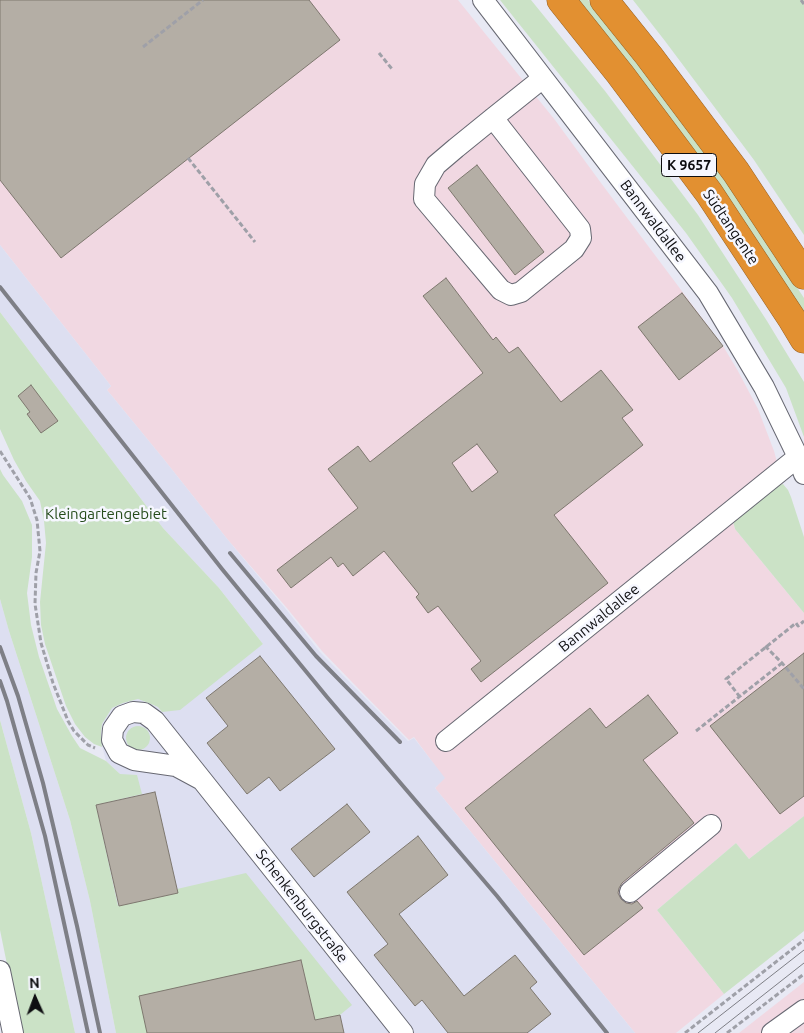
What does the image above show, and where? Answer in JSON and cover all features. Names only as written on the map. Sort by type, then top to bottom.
[{"type":"highway","name":"Südtangente","points":[[561,0],[620,74],[709,193],[804,339]]},
{"type":"highway","name":"K 9657","points":[[604,0],[649,56],[736,172],[804,275]]},
{"type":"street","name":"Bannwaldallee","points":[[446,741],[801,465],[764,386],[708,293],[483,0]]},
{"type":"street","points":[[493,118],[580,229],[581,238],[574,249],[521,292],[511,295],[501,290],[424,199],[425,184],[436,165],[493,118],[543,78]]},
{"type":"street","name":"Schenkenburgstraße","points":[[202,780],[176,766],[134,760],[119,753],[112,740],[113,729],[122,716],[133,712],[144,713],[155,721],[202,780],[403,1033]]},
{"type":"street","points":[[634,885],[711,825]]},
{"type":"street","points":[[0,971],[13,1033]]},
{"type":"street","points":[[772,1033],[804,1010]]},
{"type":"path","points":[[143,46],[203,0]]},
{"type":"path","points":[[801,0],[804,4]]},
{"type":"path","points":[[379,53],[392,69]]},
{"type":"path","points":[[188,158],[254,242]]},
{"type":"path","points":[[0,451],[30,498],[37,520],[40,551],[36,573],[35,604],[41,643],[52,683],[68,721],[80,739],[106,753],[119,753]]},
{"type":"path","points":[[740,696],[726,679],[796,623],[798,626],[804,621]]},
{"type":"path","points":[[766,646],[804,689]]},
{"type":"path","points":[[696,731],[782,663]]},
{"type":"path","points":[[685,1033],[804,940]]},
{"type":"path","points":[[727,1033],[804,974]]},
{"type":"shaded area","points":[[0,0],[458,0],[555,120],[723,346],[758,409],[774,451],[783,484],[776,486],[733,522],[735,529],[804,613],[804,816],[749,859],[736,843],[657,910],[724,994],[676,1033],[635,1033],[435,788],[444,778],[414,737],[409,740],[322,651],[228,540],[107,390],[111,386],[0,245]]},
{"type":"shaded area","points":[[0,245],[111,386],[107,390],[320,652],[408,741],[414,738],[445,778],[435,788],[635,1033],[134,1033],[82,778],[119,773],[106,761],[101,742],[102,724],[112,708],[138,699],[158,707],[162,712],[263,644],[219,588],[163,528],[0,312]]},
{"type":"shaded area","points":[[0,599],[70,820],[90,901],[116,1033],[75,1033],[31,833],[0,720]]},
{"type":"shaded area","points":[[804,982],[804,1033],[739,1033]]},
{"type":"green space","points":[[500,0],[531,0],[605,91],[698,215],[804,382],[804,437],[786,388],[732,298],[686,233]]},
{"type":"green space","points":[[577,0],[588,0],[732,189],[804,298],[804,317]]},
{"type":"green space","points":[[633,0],[804,0],[804,235],[754,160]]},
{"type":"green space","name":"Kleingartengebiet","points":[[0,312],[163,528],[219,588],[263,644],[180,710],[162,712],[158,707],[138,699],[112,708],[102,724],[102,747],[85,737],[75,724],[66,706],[45,644],[41,625],[40,602],[46,543],[40,501],[14,460],[0,429]]},
{"type":"green space","points":[[0,469],[22,501],[32,525],[32,557],[27,593],[31,625],[39,657],[57,709],[80,748],[106,761],[120,774],[137,775],[142,794],[96,805],[118,906],[177,893],[177,889],[246,873],[352,1005],[340,1015],[315,1020],[301,960],[147,1033],[116,1033],[90,901],[70,820],[0,599]]},
{"type":"green space","points":[[783,484],[791,497],[804,537],[804,613],[735,529],[733,521],[776,486]]},
{"type":"green space","points":[[0,720],[31,833],[75,1033],[21,1033],[0,930]]},
{"type":"green space","points":[[138,726],[143,727],[149,733],[149,743],[143,749],[138,750],[133,749],[127,743],[126,738],[127,733],[133,727]]},
{"type":"green space","points":[[804,816],[804,931],[724,994],[657,910],[736,843],[749,859]]},
{"type":"building","points":[[0,0],[309,0],[340,40],[61,258],[0,180]]},
{"type":"building","points":[[477,165],[544,252],[515,275],[448,188]]},
{"type":"building","points":[[446,278],[493,340],[496,337],[509,353],[518,347],[561,402],[601,370],[633,410],[622,418],[643,445],[554,515],[608,583],[481,682],[471,669],[481,661],[438,606],[428,613],[416,597],[419,594],[384,551],[353,576],[343,563],[338,567],[331,557],[291,588],[277,570],[358,508],[328,469],[358,446],[370,462],[483,373],[423,296]],"holes":[[[477,444],[498,472],[472,492],[452,463]]]},
{"type":"building","points":[[682,293],[723,346],[679,380],[638,327]]},
{"type":"building","points":[[31,385],[58,421],[41,433],[27,414],[30,412],[18,396]]},
{"type":"building","points":[[804,653],[804,796],[780,814],[710,726]]},
{"type":"building","points":[[260,656],[335,749],[280,791],[269,777],[247,794],[207,743],[228,726],[206,698]]},
{"type":"building","points":[[648,695],[678,733],[643,760],[694,823],[622,883],[618,893],[621,899],[626,903],[632,904],[637,901],[643,908],[584,955],[465,808],[590,708],[606,728]]},
{"type":"building","points":[[155,792],[178,893],[119,906],[96,805]]},
{"type":"building","points":[[347,804],[370,832],[314,877],[291,849]]},
{"type":"building","points":[[418,836],[448,875],[399,914],[464,996],[515,955],[537,982],[530,988],[551,1014],[527,1033],[448,1033],[422,1000],[415,1006],[374,955],[388,944],[347,892]]},
{"type":"building","points":[[301,960],[315,1020],[340,1015],[344,1033],[147,1033],[139,996]]},
{"type":"tram line","points":[[698,1033],[804,950]]},
{"type":"tram line","points":[[715,1033],[804,963]]},
{"type":"railway","points":[[0,287],[222,569],[327,697],[497,896],[607,1033]]},
{"type":"railway","points":[[230,553],[316,656],[400,742]]},
{"type":"railway","points":[[0,647],[18,696],[43,783],[100,1033]]},
{"type":"railway","points":[[0,681],[45,836],[88,1033]]}]
